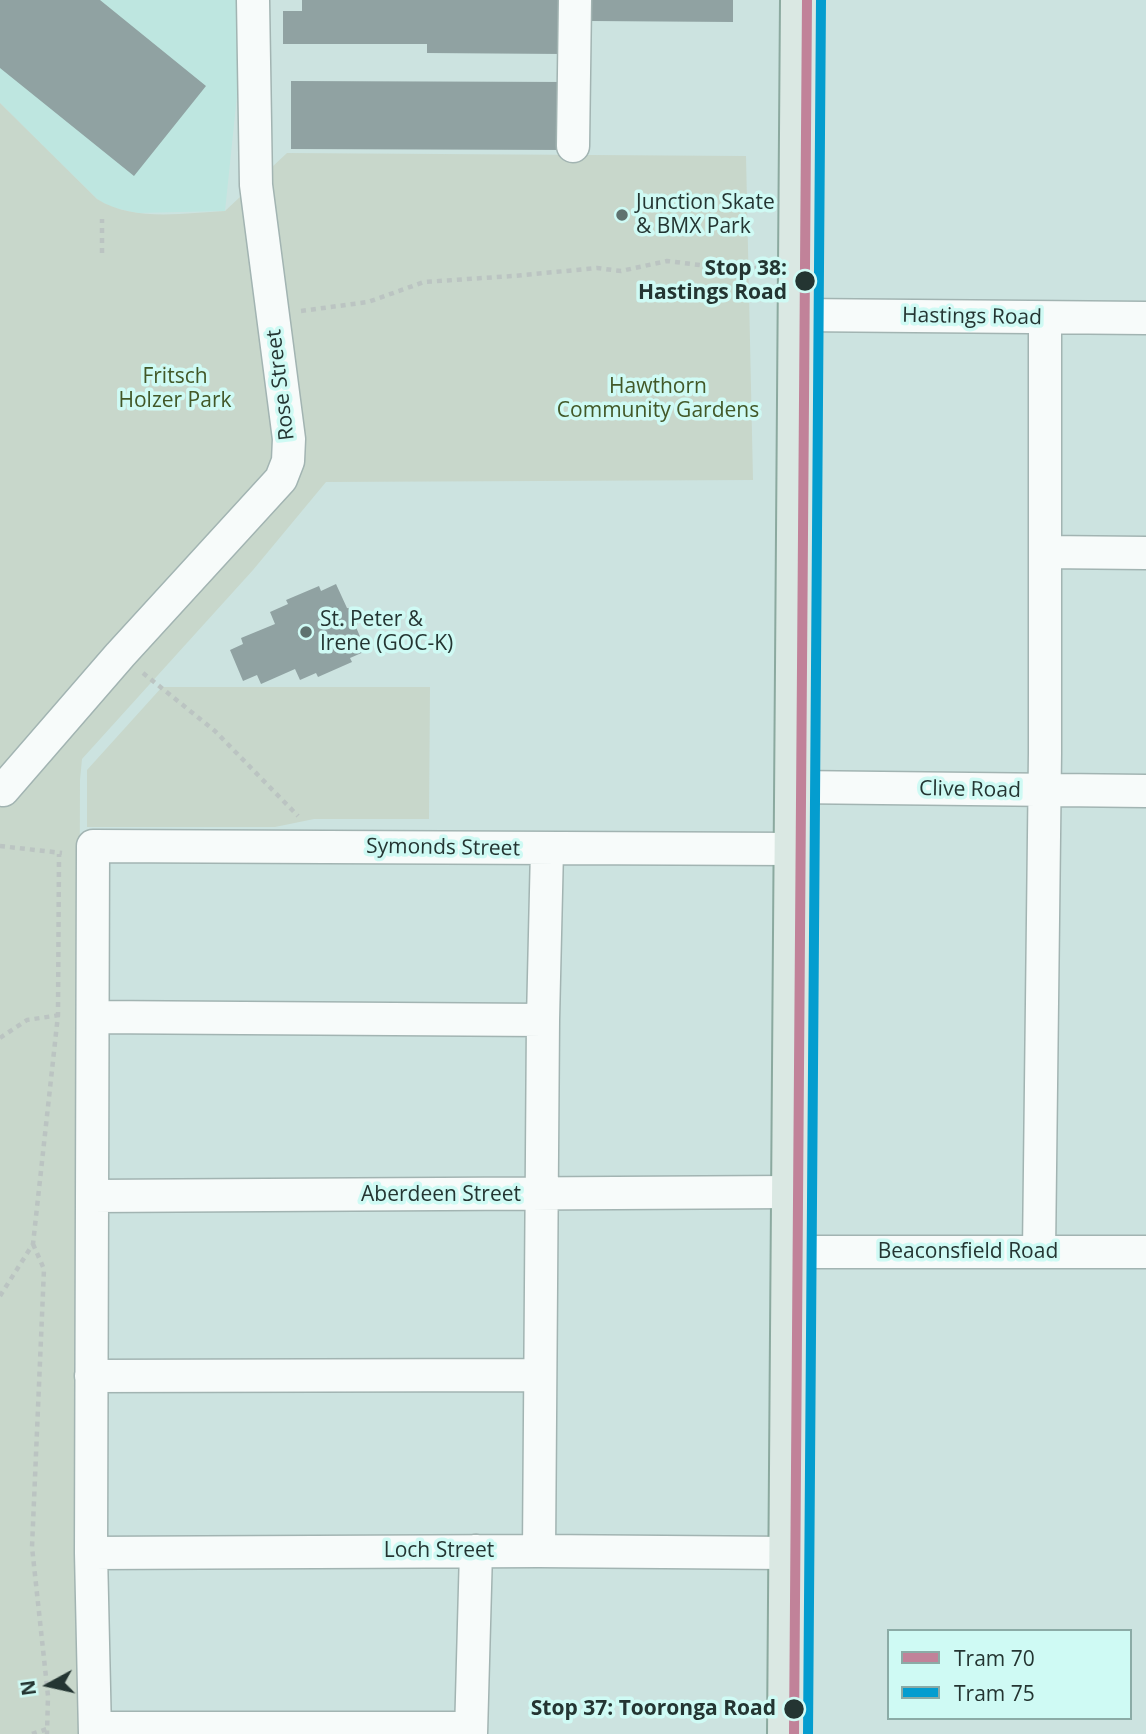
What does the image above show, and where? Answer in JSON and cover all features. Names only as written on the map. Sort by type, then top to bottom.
[{"type":"main road","points":[[788,1734],[800,0]]},
{"type":"street","name":"Rose Street","points":[[3,790],[120,655],[281,479],[288,461],[289,439],[256,185],[253,0]]},
{"type":"street","points":[[573,146],[575,0]]},
{"type":"street","name":"Hastings Road","points":[[798,315],[1146,318]]},
{"type":"street","points":[[1039,1252],[1045,318]]},
{"type":"street","points":[[1045,552],[1146,553]]},
{"type":"street","name":"Clive Road","points":[[794,787],[1146,791]]},
{"type":"street","points":[[93,846],[91,1553],[95,1731],[471,1731],[476,1551]]},
{"type":"street","name":"Symonds Street","points":[[93,846],[793,849]]},
{"type":"street","points":[[539,1551],[542,1020],[547,849]]},
{"type":"street","points":[[93,1017],[542,1020]]},
{"type":"street","name":"Aberdeen Street","points":[[92,1196],[791,1192]]},
{"type":"street","name":"Beaconsfield Road","points":[[790,1252],[1146,1252]]},
{"type":"street","points":[[91,1376],[540,1375]]},
{"type":"street","name":"Loch Street","points":[[91,1553],[788,1553]]},
{"type":"path","points":[[102,219],[102,253]]},
{"type":"path","points":[[273,315],[368,302],[434,281],[597,268],[621,271],[667,261],[732,269],[756,268]]},
{"type":"path","points":[[120,655],[215,731],[307,826],[334,847]]},
{"type":"path","points":[[0,846],[59,854],[93,846]]},
{"type":"path","points":[[0,1296],[33,1244],[58,1015],[59,854]]},
{"type":"path","points":[[0,1038],[27,1020],[58,1015],[93,1017]]},
{"type":"path","points":[[32,1734],[47,1731],[48,1696],[32,1547],[44,1269],[33,1244]]},
{"type":"shaded area","points":[[0,0],[247,0],[225,211],[137,213],[110,207],[97,199],[0,103]]},
{"type":"green space","name":"Fritsch Holzer Park","points":[[0,103],[97,199],[126,211],[143,213],[225,211],[287,153],[746,156],[753,480],[326,482],[253,570],[82,759],[78,1357],[82,1734],[0,1734]]},
{"type":"green space","points":[[162,687],[430,687],[429,819],[314,819],[275,827],[87,827],[87,770]]},
{"type":"building","points":[[0,0],[100,0],[206,86],[134,176],[0,68]]},
{"type":"building","points":[[302,0],[562,0],[562,54],[427,53],[427,44],[283,44],[283,11],[302,11]]},
{"type":"building","points":[[591,0],[733,0],[733,22],[591,21]]},
{"type":"building","points":[[291,81],[568,82],[567,150],[291,149]]},
{"type":"building","name":"St. Peter & Irene (GOC-K)","points":[[336,584],[347,608],[359,613],[360,619],[356,627],[366,651],[350,658],[352,662],[318,677],[316,673],[300,680],[295,669],[261,684],[257,675],[243,681],[230,650],[243,644],[241,638],[275,624],[270,612],[288,604],[286,600],[319,586],[321,591]]},
{"type":"tram line","name":"70","points":[[794,1734],[807,0]]},
{"type":"tram line","name":"75","points":[[808,1734],[821,0]]},
{"type":"place","name":"Junction Skate & BMX Park","points":[[622,215]]},
{"type":"place","name":"Stop 38: Hastings Road","points":[[805,281]]},
{"type":"place","name":"St. Peter & Irene (GOC-K)","points":[[306,632]]},
{"type":"place","name":"Stop 37: Tooronga Road","points":[[794,1709]]},
{"type":"park label","name":"Hawthorn Community Gardens","points":[[658,399]]}]
